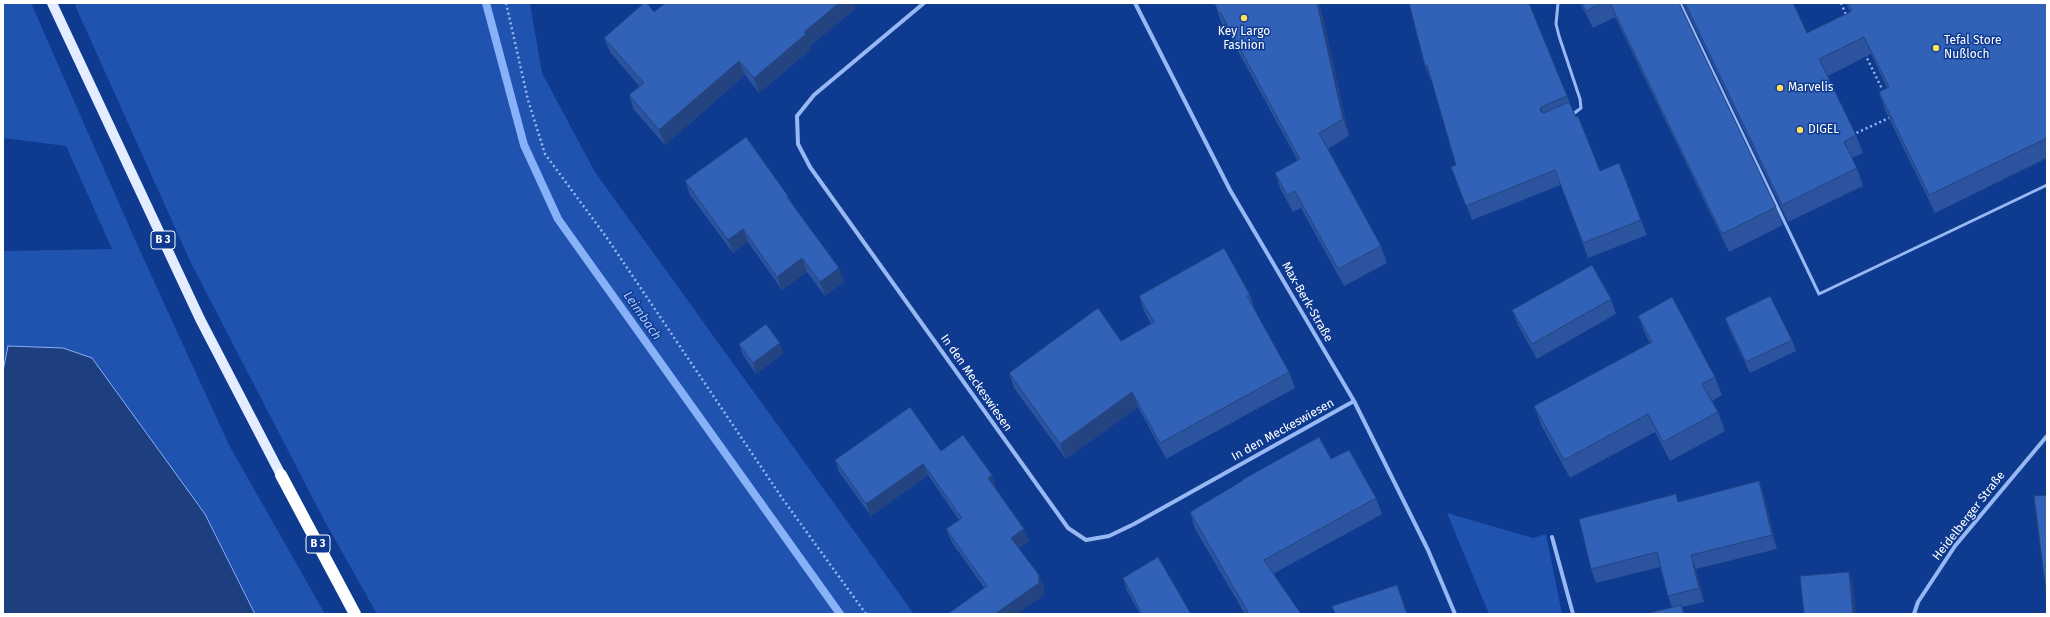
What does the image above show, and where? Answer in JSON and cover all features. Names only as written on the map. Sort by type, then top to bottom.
[{"type":"highway","name":"B 3","points":[[280,475],[355,614]]},
{"type":"main road","name":"B 3","points":[[52,3],[200,319],[280,475]]},
{"type":"street","name":"In den Meckeswiesen","points":[[924,3],[814,95],[797,116],[798,144],[810,167],[1068,528],[1086,540],[1109,536],[1354,402]]},
{"type":"street","name":"Max-Berk-Straße","points":[[1135,3],[1230,190],[1354,402],[1428,550],[1455,614]]},
{"type":"street","name":"Heidelberger Straße","points":[[1914,614],[1918,602],[1955,546],[2047,436]]},
{"type":"street","points":[[1552,537],[1573,614]]},
{"type":"lane","points":[[1558,3],[1556,24],[1558,36],[1580,99],[1581,108],[1568,116]]},
{"type":"lane","points":[[1680,3],[1819,294],[2047,185]]},
{"type":"path","points":[[506,3],[528,100],[545,154],[607,238],[782,498],[866,614]]},
{"type":"path","points":[[1841,3],[1850,23]]},
{"type":"path","points":[[1864,51],[1884,94]]},
{"type":"path","points":[[1847,138],[1895,115]]},
{"type":"shaded area","points":[[3,3],[31,3],[136,242],[229,445],[325,614],[255,614],[205,514],[8,346],[3,371],[3,251],[112,249],[66,146],[3,138]]},
{"type":"shaded area","points":[[74,3],[530,3],[542,73],[595,172],[914,614],[377,614],[325,522],[190,261]]},
{"type":"shaded area","points":[[8,346],[63,348],[92,358],[205,514],[255,614],[3,614],[3,371]]},
{"type":"shaded area","points":[[1447,513],[1533,538],[1546,534],[1562,614],[1489,614]]},
{"type":"building","points":[[644,3],[647,3],[654,12],[665,3],[839,3],[804,32],[806,34],[754,78],[739,61],[659,130],[629,95],[644,83],[604,38]]},
{"type":"building","points":[[1215,3],[1317,3],[1343,119],[1319,133],[1381,246],[1338,269],[1295,191],[1287,195],[1275,173],[1300,159],[1220,12],[1218,13]]},
{"type":"building","points":[[1409,3],[1529,3],[1567,96],[1541,107],[1540,111],[1544,113],[1569,102],[1576,117],[1578,116],[1600,171],[1619,163],[1641,220],[1583,243],[1555,170],[1466,206],[1451,167],[1456,165],[1427,65],[1425,66]]},
{"type":"building","points":[[1582,3],[1602,3],[1586,11]]},
{"type":"building","points":[[1610,3],[1679,3],[1776,207],[1722,234]]},
{"type":"building","points":[[1685,3],[1793,3],[1807,33],[1852,11],[1848,3],[2047,3],[2047,138],[1929,195],[1879,92],[1889,87],[1864,37],[1819,59],[1856,135],[1844,142],[1857,168],[1782,205]]},
{"type":"building","points":[[746,137],[788,196],[787,197],[839,268],[820,282],[802,258],[777,277],[743,229],[728,240],[685,181]]},
{"type":"building","points":[[1224,248],[1250,295],[1247,296],[1289,372],[1160,443],[1132,392],[1060,444],[1009,373],[1098,308],[1121,341],[1154,322],[1139,296]]},
{"type":"building","points":[[1592,265],[1611,299],[1532,344],[1512,310]]},
{"type":"building","points":[[1770,296],[1792,340],[1746,362],[1725,318]]},
{"type":"building","points":[[1672,297],[1715,377],[1702,384],[1718,412],[1663,442],[1648,414],[1564,460],[1534,406],[1652,342],[1638,316]]},
{"type":"building","points":[[766,324],[780,343],[753,363],[739,344]]},
{"type":"building","points":[[910,407],[941,451],[963,435],[992,475],[988,478],[1024,529],[1011,538],[1039,575],[1039,583],[995,614],[949,614],[987,586],[946,529],[962,518],[923,464],[866,504],[835,460]]},
{"type":"building","points":[[1319,437],[1331,459],[1349,450],[1376,498],[1264,560],[1301,614],[1249,614],[1190,512],[1242,480]]},
{"type":"building","points":[[1759,481],[1772,535],[1691,555],[1699,588],[1668,596],[1657,552],[1591,569],[1579,519],[1676,494],[1678,502]]},
{"type":"building","points":[[2047,495],[2047,600],[2034,496]]},
{"type":"building","points":[[1158,557],[1191,614],[1142,614],[1123,578]]},
{"type":"building","points":[[1849,572],[1853,614],[1804,614],[1800,576]]},
{"type":"building","points":[[1397,585],[1407,614],[1335,614],[1332,606]]},
{"type":"building","points":[[1681,605],[1684,614],[1645,614]]},
{"type":"waterway","name":"Leimbach","points":[[486,3],[524,145],[558,219],[840,614]]},
{"type":"place","name":"Key Largo Fashion","points":[[1244,18]]},
{"type":"place","name":"Tefal Store Nußloch","points":[[1936,48]]},
{"type":"place","name":"Marvelis","points":[[1780,88]]},
{"type":"place","name":"DIGEL","points":[[1800,130]]}]
